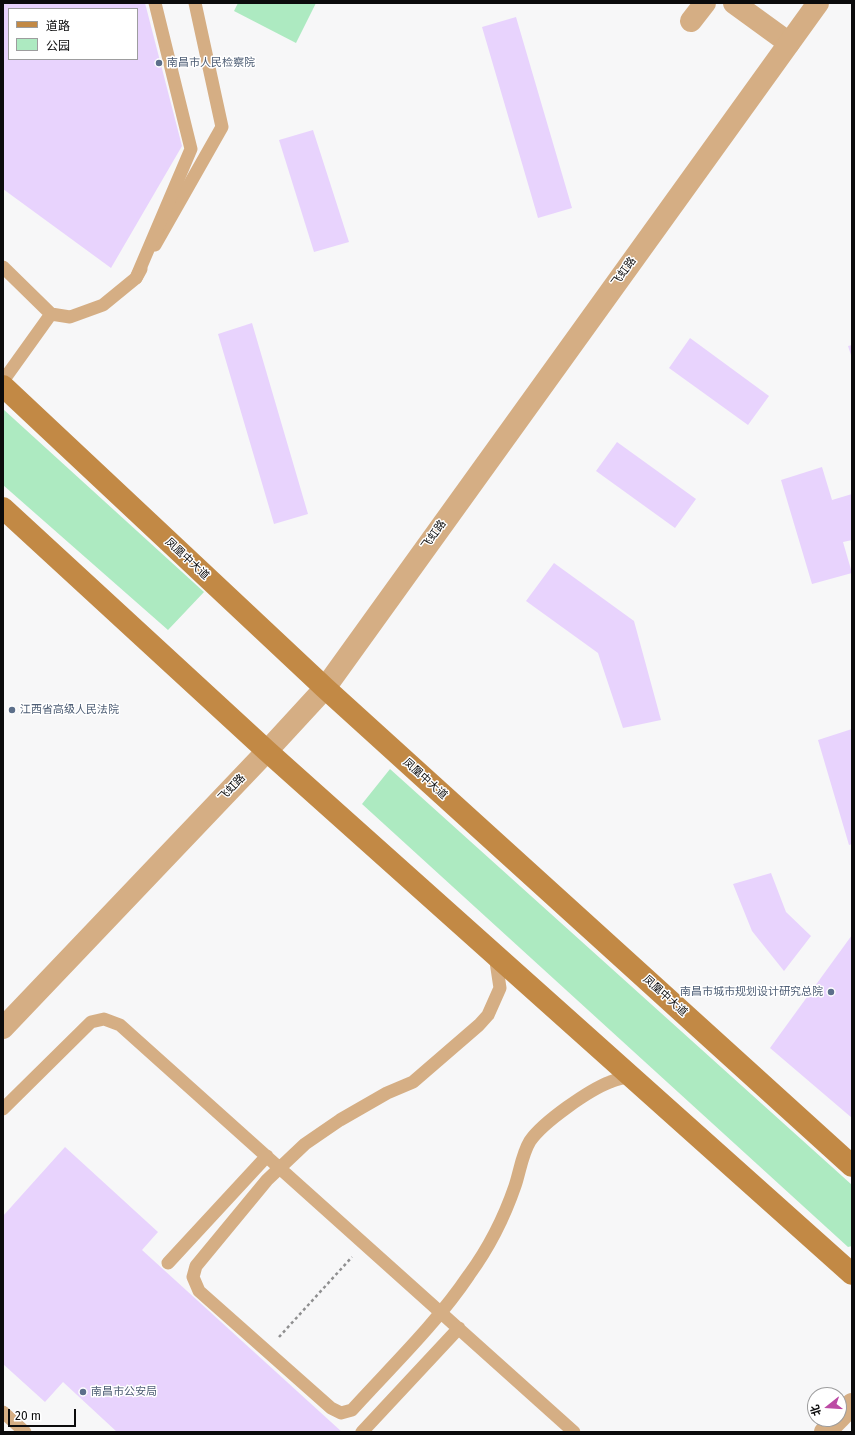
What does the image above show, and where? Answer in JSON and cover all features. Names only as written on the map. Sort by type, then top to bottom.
[{"type":"main road","name":"凤凰中大道","points":[[3,386],[325,688],[852,1166]]},
{"type":"main road","points":[[3,508],[267,751],[852,1274]]},
{"type":"street","points":[[691,21],[705,3]]},
{"type":"street","points":[[734,3],[789,42]]},
{"type":"street","name":"飞虹路","points":[[3,1028],[267,751],[325,688],[818,3]]},
{"type":"lane","points":[[136,278],[190,149],[155,3]]},
{"type":"lane","points":[[3,267],[51,314],[70,318],[102,305],[136,278],[222,127],[195,3]]},
{"type":"lane","points":[[3,381],[51,314]]},
{"type":"lane","points":[[495,954],[500,988],[488,1015],[479,1025],[413,1082],[387,1093],[340,1120],[305,1144],[280,1167],[267,1180],[196,1266],[193,1277],[199,1291],[331,1408],[342,1413],[352,1410],[437,1316],[468,1277],[486,1250],[514,1187],[521,1163],[530,1141],[545,1125],[571,1105],[610,1082],[631,1076]]},
{"type":"lane","points":[[3,1109],[91,1022],[104,1019],[120,1025],[364,1243],[437,1316],[459,1328],[574,1432]]},
{"type":"lane","points":[[168,1263],[267,1156]]},
{"type":"lane","points":[[362,1432],[459,1328]]},
{"type":"lane","points":[[3,1412],[25,1432]]},
{"type":"path","points":[[266,1351],[364,1243]]},
{"type":"green space","points":[[238,3],[316,3],[296,43],[234,11]]},
{"type":"green space","points":[[3,409],[204,592],[168,630],[3,485]]},
{"type":"green space","points":[[390,769],[852,1185],[852,1246],[848,1247],[362,804]]},
{"type":"building","name":"南昌市人民检察院","points":[[3,3],[145,3],[182,146],[111,268],[3,189]]},
{"type":"building","points":[[516,17],[572,208],[538,218],[482,27]]},
{"type":"building","points":[[313,130],[349,242],[314,252],[279,140]]},
{"type":"building","points":[[252,323],[308,514],[274,524],[218,334]]},
{"type":"building","points":[[690,338],[769,396],[748,425],[669,368]]},
{"type":"building","points":[[852,345],[852,358],[848,346]]},
{"type":"building","points":[[617,442],[696,499],[675,528],[596,471]]},
{"type":"building","points":[[822,467],[832,500],[852,494],[852,540],[843,542],[852,573],[812,584],[781,480]]},
{"type":"building","points":[[554,563],[634,621],[661,720],[623,728],[598,653],[526,601]]},
{"type":"building","points":[[852,729],[852,844],[849,845],[818,740]]},
{"type":"building","points":[[771,873],[786,912],[811,936],[784,971],[752,931],[733,884]]},
{"type":"building","name":"南昌市城市规划设计研究总院","points":[[852,935],[852,1118],[770,1048]]},
{"type":"building","points":[[65,1147],[158,1232],[142,1250],[342,1432],[117,1432],[63,1382],[45,1402],[3,1364],[3,1216]]},
{"type":"place","name":"南昌市人民检察院","points":[[159,63]]},
{"type":"place","name":"江西省高级人民法院","points":[[12,710]]},
{"type":"place","name":"南昌市城市规划设计研究总院","points":[[831,992]]},
{"type":"place","name":"南昌市公安局","points":[[83,1392]]}]
